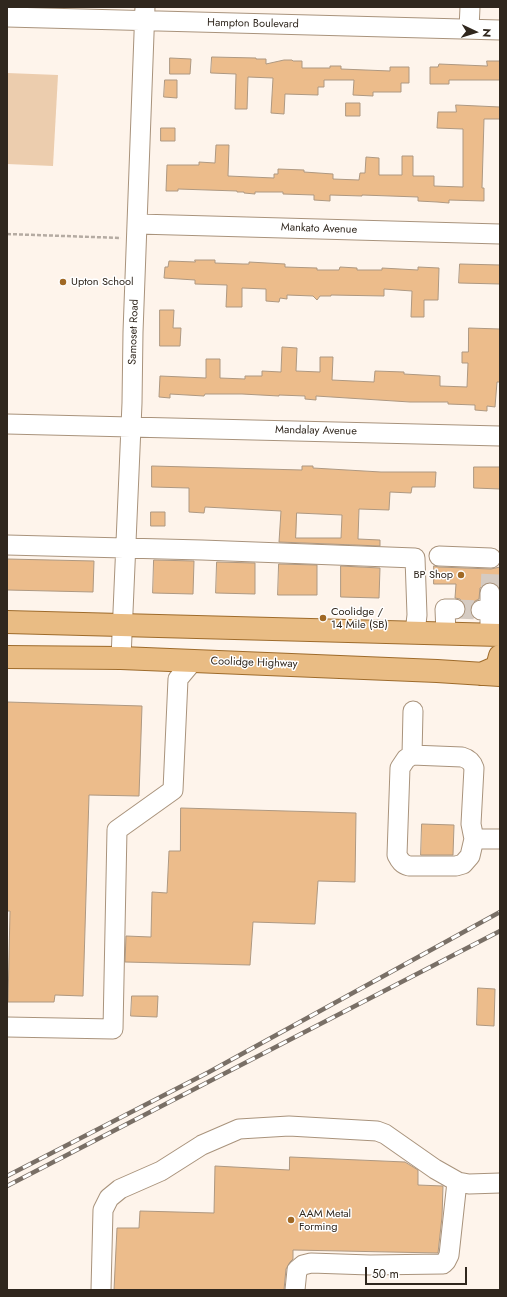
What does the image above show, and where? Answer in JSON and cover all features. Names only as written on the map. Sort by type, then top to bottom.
[{"type":"main road","points":[[7,622],[446,634],[497,641]]},
{"type":"main road","points":[[193,661],[179,653],[178,646],[184,635],[194,628]]},
{"type":"main road","points":[[491,674],[497,667],[500,656]]},
{"type":"main road","name":"Coolidge Highway","points":[[7,657],[121,658],[429,670],[491,674]]},
{"type":"street","points":[[469,29],[470,7]]},
{"type":"street","name":"Hampton Boulevard","points":[[7,17],[144,14],[500,30]]},
{"type":"street","name":"Samoset Road","points":[[121,658],[131,427],[144,14]]},
{"type":"street","name":"Mankato Avenue","points":[[138,224],[500,234]]},
{"type":"street","name":"Mandalay Avenue","points":[[7,424],[500,436]]},
{"type":"street","points":[[7,545],[415,558],[417,615],[415,633]]},
{"type":"street","points":[[439,556],[494,561]]},
{"type":"street","points":[[490,604],[497,641]]},
{"type":"street","points":[[446,634],[445,609],[455,609]]},
{"type":"street","points":[[7,1027],[113,1029],[117,830],[173,790],[178,679],[193,661]]},
{"type":"street","points":[[412,755],[413,711]]},
{"type":"street","points":[[412,755],[462,757],[468,758],[472,762],[474,768],[472,824],[474,839],[470,856],[464,864],[456,866],[409,866],[400,861],[397,855],[400,768],[406,759],[412,755]]},
{"type":"street","points":[[474,839],[500,839]]},
{"type":"street","points":[[101,1290],[104,1210],[109,1198],[120,1189],[161,1171],[202,1145],[239,1129],[289,1126],[377,1131],[385,1134],[435,1169],[457,1182],[470,1184],[500,1183]]},
{"type":"street","points":[[295,1290],[297,1270],[303,1265],[312,1263],[370,1265],[442,1264],[446,1261],[449,1255],[457,1182]]},
{"type":"path","points":[[7,234],[124,238]]},
{"type":"shaded area","points":[[7,73],[58,75],[53,166],[7,164]]},
{"type":"building","points":[[212,57],[266,59],[266,64],[284,60],[302,61],[302,68],[330,68],[330,66],[341,66],[341,69],[390,71],[390,67],[409,67],[409,83],[401,83],[401,92],[373,92],[373,96],[353,95],[354,80],[324,80],[324,87],[318,87],[318,95],[285,94],[284,114],[271,113],[273,78],[248,77],[247,109],[235,109],[236,74],[211,73]]},
{"type":"building","points":[[170,58],[191,59],[190,74],[170,74]]},
{"type":"building","points":[[487,61],[500,61],[500,80],[449,80],[449,84],[430,84],[430,67],[438,67],[439,64],[487,66]]},
{"type":"building","points":[[165,80],[177,80],[177,98],[164,97]]},
{"type":"building","points":[[346,103],[360,103],[360,116],[346,116]]},
{"type":"building","points":[[456,105],[500,107],[500,119],[484,119],[482,188],[484,188],[484,201],[449,200],[449,203],[418,201],[418,197],[330,195],[330,201],[314,200],[314,195],[283,194],[283,192],[255,192],[255,194],[237,191],[178,189],[178,191],[166,191],[167,165],[199,165],[199,162],[215,163],[216,145],[229,145],[228,176],[274,178],[274,174],[278,174],[278,169],[304,170],[304,172],[333,174],[333,179],[359,180],[360,173],[365,173],[366,157],[379,158],[379,175],[402,175],[402,156],[413,156],[413,176],[434,176],[434,186],[463,187],[463,129],[437,128],[438,112],[456,112]]},
{"type":"building","points":[[161,128],[175,128],[175,141],[161,141]]},
{"type":"building","points":[[195,260],[215,260],[215,263],[249,264],[249,262],[285,264],[285,267],[317,268],[317,270],[339,270],[340,267],[357,268],[357,270],[382,270],[382,268],[418,270],[418,267],[439,268],[438,300],[424,300],[424,317],[411,317],[412,291],[384,289],[384,296],[331,295],[320,296],[317,300],[313,296],[287,295],[287,299],[280,298],[279,302],[266,301],[266,289],[242,288],[242,307],[226,307],[227,285],[195,284],[195,280],[164,278],[165,267],[168,267],[169,261],[195,262]]},
{"type":"building","points":[[460,264],[500,265],[500,284],[459,283]]},
{"type":"building","points":[[160,310],[174,310],[173,328],[181,328],[180,346],[160,346]]},
{"type":"building","points":[[469,328],[500,329],[500,382],[497,382],[495,407],[487,406],[487,411],[475,410],[475,405],[448,404],[448,402],[410,402],[316,396],[316,400],[305,399],[305,396],[242,394],[205,394],[204,396],[170,394],[170,398],[159,397],[160,376],[206,378],[206,359],[220,359],[220,378],[245,379],[245,376],[262,376],[262,371],[281,372],[282,347],[297,348],[296,371],[320,372],[320,357],[333,357],[332,380],[374,382],[375,371],[404,372],[404,374],[440,376],[440,386],[467,387],[468,363],[462,363],[462,352],[468,352]]},
{"type":"building","points":[[152,466],[302,470],[302,466],[313,466],[313,468],[381,472],[436,472],[435,487],[412,487],[411,493],[390,492],[389,510],[359,509],[358,539],[380,540],[380,546],[279,542],[281,511],[205,507],[204,513],[189,512],[189,488],[152,487]],"holes":[[[297,513],[342,515],[341,538],[296,538]]]},
{"type":"building","points":[[474,467],[500,467],[500,489],[474,488]]},
{"type":"building","points":[[151,512],[165,512],[165,526],[151,526]]},
{"type":"building","points":[[7,559],[94,561],[93,592],[7,590]]},
{"type":"building","points":[[154,560],[194,561],[193,594],[153,593]]},
{"type":"building","points":[[217,562],[255,563],[255,594],[216,593]]},
{"type":"building","points":[[279,564],[317,565],[317,595],[278,595]]},
{"type":"building","points":[[341,566],[380,568],[379,598],[341,597]]},
{"type":"building","points":[[434,566],[491,569],[500,567],[500,589],[495,583],[490,582],[484,584],[480,588],[479,599],[471,605],[471,613],[465,613],[466,609],[464,603],[460,599],[455,598],[456,584],[434,584]]},
{"type":"building","points":[[7,702],[142,706],[139,796],[89,795],[83,996],[55,995],[54,1002],[8,1002],[10,911],[7,911]]},
{"type":"building","points":[[181,808],[356,813],[355,882],[318,881],[315,924],[253,922],[250,965],[125,962],[126,936],[151,937],[152,892],[167,893],[169,851],[180,851]]},
{"type":"building","points":[[422,824],[454,825],[453,855],[421,855]]},
{"type":"building","points":[[478,988],[495,989],[494,1026],[477,1025]]},
{"type":"building","points":[[132,996],[158,996],[157,1017],[131,1016]]},
{"type":"building","name":"AAM Metal Forming","points":[[290,1157],[405,1162],[418,1170],[418,1185],[443,1186],[442,1217],[438,1253],[293,1250],[293,1259],[286,1269],[284,1290],[114,1290],[117,1228],[139,1228],[140,1211],[214,1213],[215,1166],[289,1170]]},
{"type":"tunnel","points":[[490,593],[491,567]]},
{"type":"tunnel","points":[[455,609],[481,610]]},
{"type":"railway","points":[[7,1176],[209,1072],[500,912]]},
{"type":"railway","points":[[7,1186],[500,931]]},
{"type":"place","name":"Upton School","points":[[63,282]]},
{"type":"place","name":"BP Shop","points":[[461,575]]},
{"type":"place","name":"Coolidge / 14 Mile (SB)","points":[[323,618]]},
{"type":"place","name":"AAM Metal Forming","points":[[291,1220]]}]
